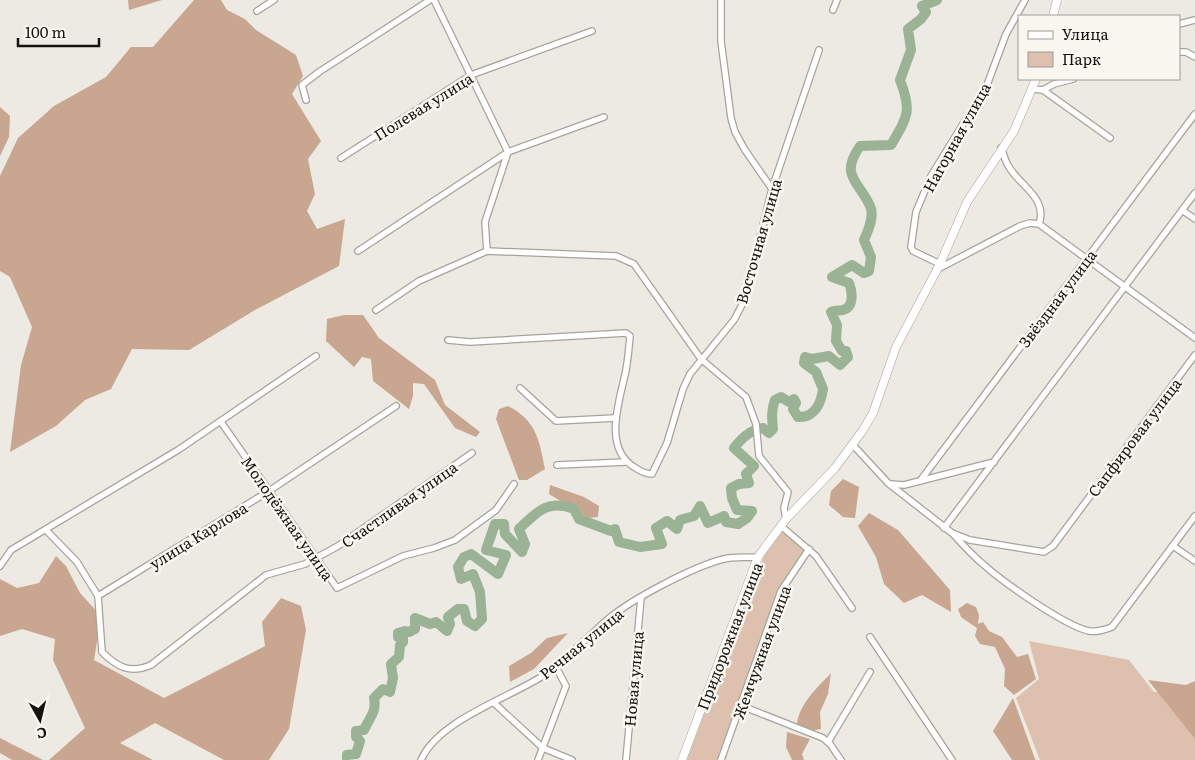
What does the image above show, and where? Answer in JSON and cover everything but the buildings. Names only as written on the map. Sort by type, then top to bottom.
[{"type":"street","points":[[257,11],[274,0]]},
{"type":"street","points":[[306,100],[302,85],[430,0]]},
{"type":"street","points":[[434,0],[508,152],[485,222],[487,251]]},
{"type":"street","points":[[721,0],[721,41],[731,118],[735,132],[745,150],[772,189]]},
{"type":"street","points":[[833,10],[837,0]]},
{"type":"street","name":"Нагорная улица","points":[[938,267],[913,251],[911,247],[916,212],[931,176],[986,85],[1006,34],[1025,0]]},
{"type":"street","points":[[1053,15],[1057,0]]},
{"type":"street","points":[[1180,24],[1195,20]]},
{"type":"street","name":"Полевая улица","points":[[341,158],[471,75],[592,30]]},
{"type":"street","name":"Восточная улица","points":[[626,462],[645,474],[652,474],[667,443],[683,389],[701,359],[734,320],[744,302],[772,189],[819,50]]},
{"type":"street","points":[[1180,52],[1186,52],[1195,56]]},
{"type":"street","name":"Придорожная улица","points":[[682,760],[758,557],[784,522],[854,445],[873,413],[896,347],[938,267],[967,202],[1014,131],[1036,80]]},
{"type":"street","points":[[1043,90],[1054,84],[1069,80]]},
{"type":"street","points":[[1033,89],[1043,90],[1110,138]]},
{"type":"street","name":"Звёздная улица","points":[[920,481],[1195,114]]},
{"type":"street","points":[[358,251],[508,152],[604,117]]},
{"type":"street","points":[[1002,148],[1008,166],[1039,204],[1041,218],[1039,224]]},
{"type":"street","points":[[944,528],[1195,193]]},
{"type":"street","points":[[1182,210],[1195,219]]},
{"type":"street","points":[[938,267],[1020,226],[1030,223],[1039,224],[1195,338]]},
{"type":"street","points":[[376,310],[419,281],[487,251],[616,256],[634,264],[701,359],[746,397],[756,424],[759,456],[762,463],[788,492],[784,508],[784,522],[824,566],[852,608]]},
{"type":"street","points":[[448,340],[470,342],[626,333],[630,336],[615,418],[616,435],[626,462],[556,465]]},
{"type":"street","name":"Сапфировая улица","points":[[952,533],[970,540],[1044,552],[1053,546],[1195,355]]},
{"type":"street","points":[[0,566],[11,550],[220,422],[316,356]]},
{"type":"street","points":[[520,388],[556,421],[615,418]]},
{"type":"street","name":"улица Карлова","points":[[98,596],[269,490],[396,406]]},
{"type":"street","name":"Молодёжная улица","points":[[220,422],[337,588],[403,556],[455,540],[496,510],[514,484]]},
{"type":"street","points":[[854,445],[888,483],[952,533],[984,566],[1069,623],[1089,631],[1101,631],[1112,627],[1195,516]]},
{"type":"street","name":"Счастливая улица","points":[[98,596],[102,652],[112,662],[125,668],[139,670],[151,665],[266,575],[305,564],[338,546],[472,453]]},
{"type":"street","points":[[888,483],[895,486],[994,462]]},
{"type":"street","points":[[46,530],[77,562],[98,596]]},
{"type":"street","points":[[1173,546],[1195,561]]},
{"type":"street","name":"Жемчужная улица","points":[[720,760],[742,706],[781,591],[809,549]]},
{"type":"street","name":"Речная улица","points":[[421,760],[444,733],[463,718],[525,687],[556,667],[608,619],[641,598],[695,569],[725,558],[758,557]]},
{"type":"street","name":"Новая улица","points":[[626,760],[641,598]]},
{"type":"street","points":[[870,637],[952,760]]},
{"type":"street","points":[[538,760],[566,686],[556,667]]},
{"type":"street","points":[[828,742],[870,672]]},
{"type":"street","points":[[494,703],[543,748],[572,760]]},
{"type":"street","points":[[742,706],[813,734],[828,742],[841,760]]},
{"type":"green space","points":[[783,531],[805,549],[804,553],[779,591],[717,760],[687,760],[755,575],[765,555]]},
{"type":"green space","points":[[1029,641],[1129,660],[1154,692],[1195,691],[1195,760],[1040,760],[1016,698],[1039,679]]},
{"type":"shaded area","points":[[128,0],[162,0],[129,10]]},
{"type":"shaded area","points":[[194,0],[221,0],[227,10],[245,19],[256,30],[296,55],[303,76],[292,94],[321,141],[308,159],[315,194],[307,211],[317,229],[345,219],[339,266],[255,310],[189,350],[132,349],[111,389],[85,400],[56,426],[10,452],[21,365],[32,327],[10,277],[0,271],[0,176],[18,138],[54,106],[106,77],[131,47],[153,47]]},
{"type":"shaded area","points":[[0,107],[10,116],[9,137],[0,156]]},
{"type":"shaded area","points":[[344,315],[363,315],[379,338],[435,380],[445,405],[480,432],[476,437],[455,428],[424,384],[413,383],[413,396],[409,409],[373,381],[371,359],[362,357],[354,367],[326,341],[327,319]]},
{"type":"shaded area","points":[[508,406],[518,412],[531,425],[541,449],[545,469],[527,480],[519,480],[496,419],[499,409]]},
{"type":"shaded area","points":[[843,479],[859,487],[855,518],[843,517],[829,505],[831,491]]},
{"type":"shaded area","points":[[550,485],[584,497],[599,506],[598,517],[588,518],[549,494]]},
{"type":"shaded area","points":[[869,513],[898,530],[950,590],[951,612],[922,595],[904,603],[884,584],[876,557],[858,526]]},
{"type":"shaded area","points":[[56,556],[66,566],[80,593],[101,616],[94,660],[164,698],[265,646],[262,622],[281,598],[301,606],[306,630],[289,729],[269,760],[224,760],[155,723],[120,743],[153,760],[49,760],[85,728],[53,660],[55,639],[22,629],[0,636],[0,579],[17,588],[39,583]]},
{"type":"shaded area","points":[[967,603],[976,607],[979,615],[978,624],[983,622],[989,631],[1002,637],[1017,657],[1028,654],[1036,679],[1014,695],[1004,686],[1005,669],[995,647],[980,644],[975,636],[977,628],[961,617],[958,609]]},
{"type":"shaded area","points":[[568,633],[534,669],[510,682],[509,666],[531,653],[547,638]]},
{"type":"shaded area","points":[[831,673],[828,694],[820,712],[821,729],[811,731],[797,724],[801,710],[810,696]]},
{"type":"shaded area","points":[[1148,680],[1186,685],[1195,681],[1195,739]]},
{"type":"shaded area","points":[[1013,698],[1036,760],[1012,760],[993,731]]},
{"type":"shaded area","points":[[787,732],[810,739],[802,754],[804,760],[792,760],[786,747]]},
{"type":"shaded area","points":[[0,738],[43,760],[12,760],[0,753]]},
{"type":"waterway","points":[[347,760],[347,755],[356,754],[360,741],[356,737],[356,731],[364,730],[373,711],[374,698],[383,689],[390,692],[393,678],[391,664],[399,657],[400,645],[403,642],[403,638],[398,637],[398,633],[409,632],[415,629],[415,618],[430,624],[436,622],[447,631],[450,624],[448,617],[458,609],[464,609],[467,621],[475,626],[482,619],[480,592],[473,574],[461,579],[458,567],[464,557],[471,554],[498,574],[506,555],[486,550],[495,524],[504,524],[505,534],[522,552],[525,544],[519,529],[531,517],[549,506],[565,506],[574,509],[579,519],[611,531],[615,529],[619,542],[640,547],[662,544],[656,528],[667,521],[677,529],[680,520],[694,516],[700,506],[708,523],[724,516],[726,522],[738,524],[747,518],[752,511],[737,510],[732,498],[731,488],[739,484],[749,483],[746,474],[754,466],[734,448],[754,430],[763,428],[769,433],[773,429],[772,414],[774,404],[775,400],[781,397],[789,402],[794,399],[796,403],[793,409],[798,417],[804,417],[816,409],[823,389],[816,372],[804,363],[805,357],[812,359],[829,356],[840,365],[848,357],[846,351],[842,351],[836,341],[837,325],[831,312],[843,310],[849,306],[852,298],[851,290],[849,283],[832,277],[852,265],[864,273],[869,271],[871,257],[864,240],[872,214],[866,197],[853,178],[851,165],[860,146],[891,145],[901,127],[907,107],[900,80],[911,50],[908,29],[921,19],[926,12],[922,6],[937,0]]}]
